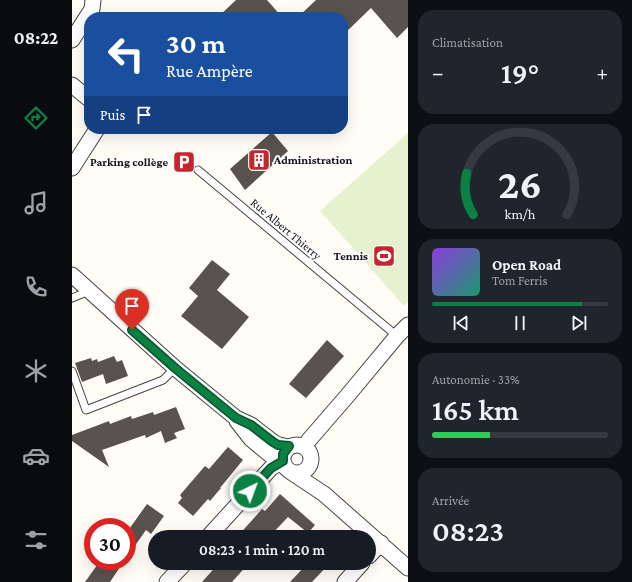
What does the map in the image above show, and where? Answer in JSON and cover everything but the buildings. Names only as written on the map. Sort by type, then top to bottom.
[{"type":"street","points":[[90,12],[93,0]]},
{"type":"street","points":[[72,40],[84,21]]},
{"type":"street","points":[[72,85],[84,95]]},
{"type":"street","points":[[72,168],[94,134]]},
{"type":"street","points":[[72,275],[175,368],[236,418],[251,425],[278,445],[289,446],[298,444],[308,452],[313,476],[324,494]]},
{"type":"street","points":[[214,530],[271,468],[285,465],[301,473],[309,467],[309,440],[396,336],[408,325]]},
{"type":"street","points":[[236,418],[248,436],[324,494],[408,568]]},
{"type":"street","points":[[285,465],[283,454],[289,446]]},
{"type":"street","points":[[376,548],[381,543]]},
{"type":"street","points":[[167,582],[178,570]]},
{"type":"street","points":[[345,582],[356,570]]},
{"type":"lane","name":"Rue Albert Thierry","points":[[198,170],[396,336]]},
{"type":"lane","points":[[72,298],[89,291]]},
{"type":"lane","points":[[72,371],[86,410],[163,380],[175,368]]},
{"type":"green space","name":"Tennis","points":[[408,133],[408,302],[404,306],[320,211]]},
{"type":"place","name":"Administration","points":[[259,160]]},
{"type":"place","name":"Parking collège","points":[[184,162]]},
{"type":"place","name":"Tennis","points":[[384,256]]},
{"type":"route","points":[[132,330],[175,368],[236,418],[251,425],[278,445],[289,446],[283,454],[283,461],[271,468],[250,491]]}]
